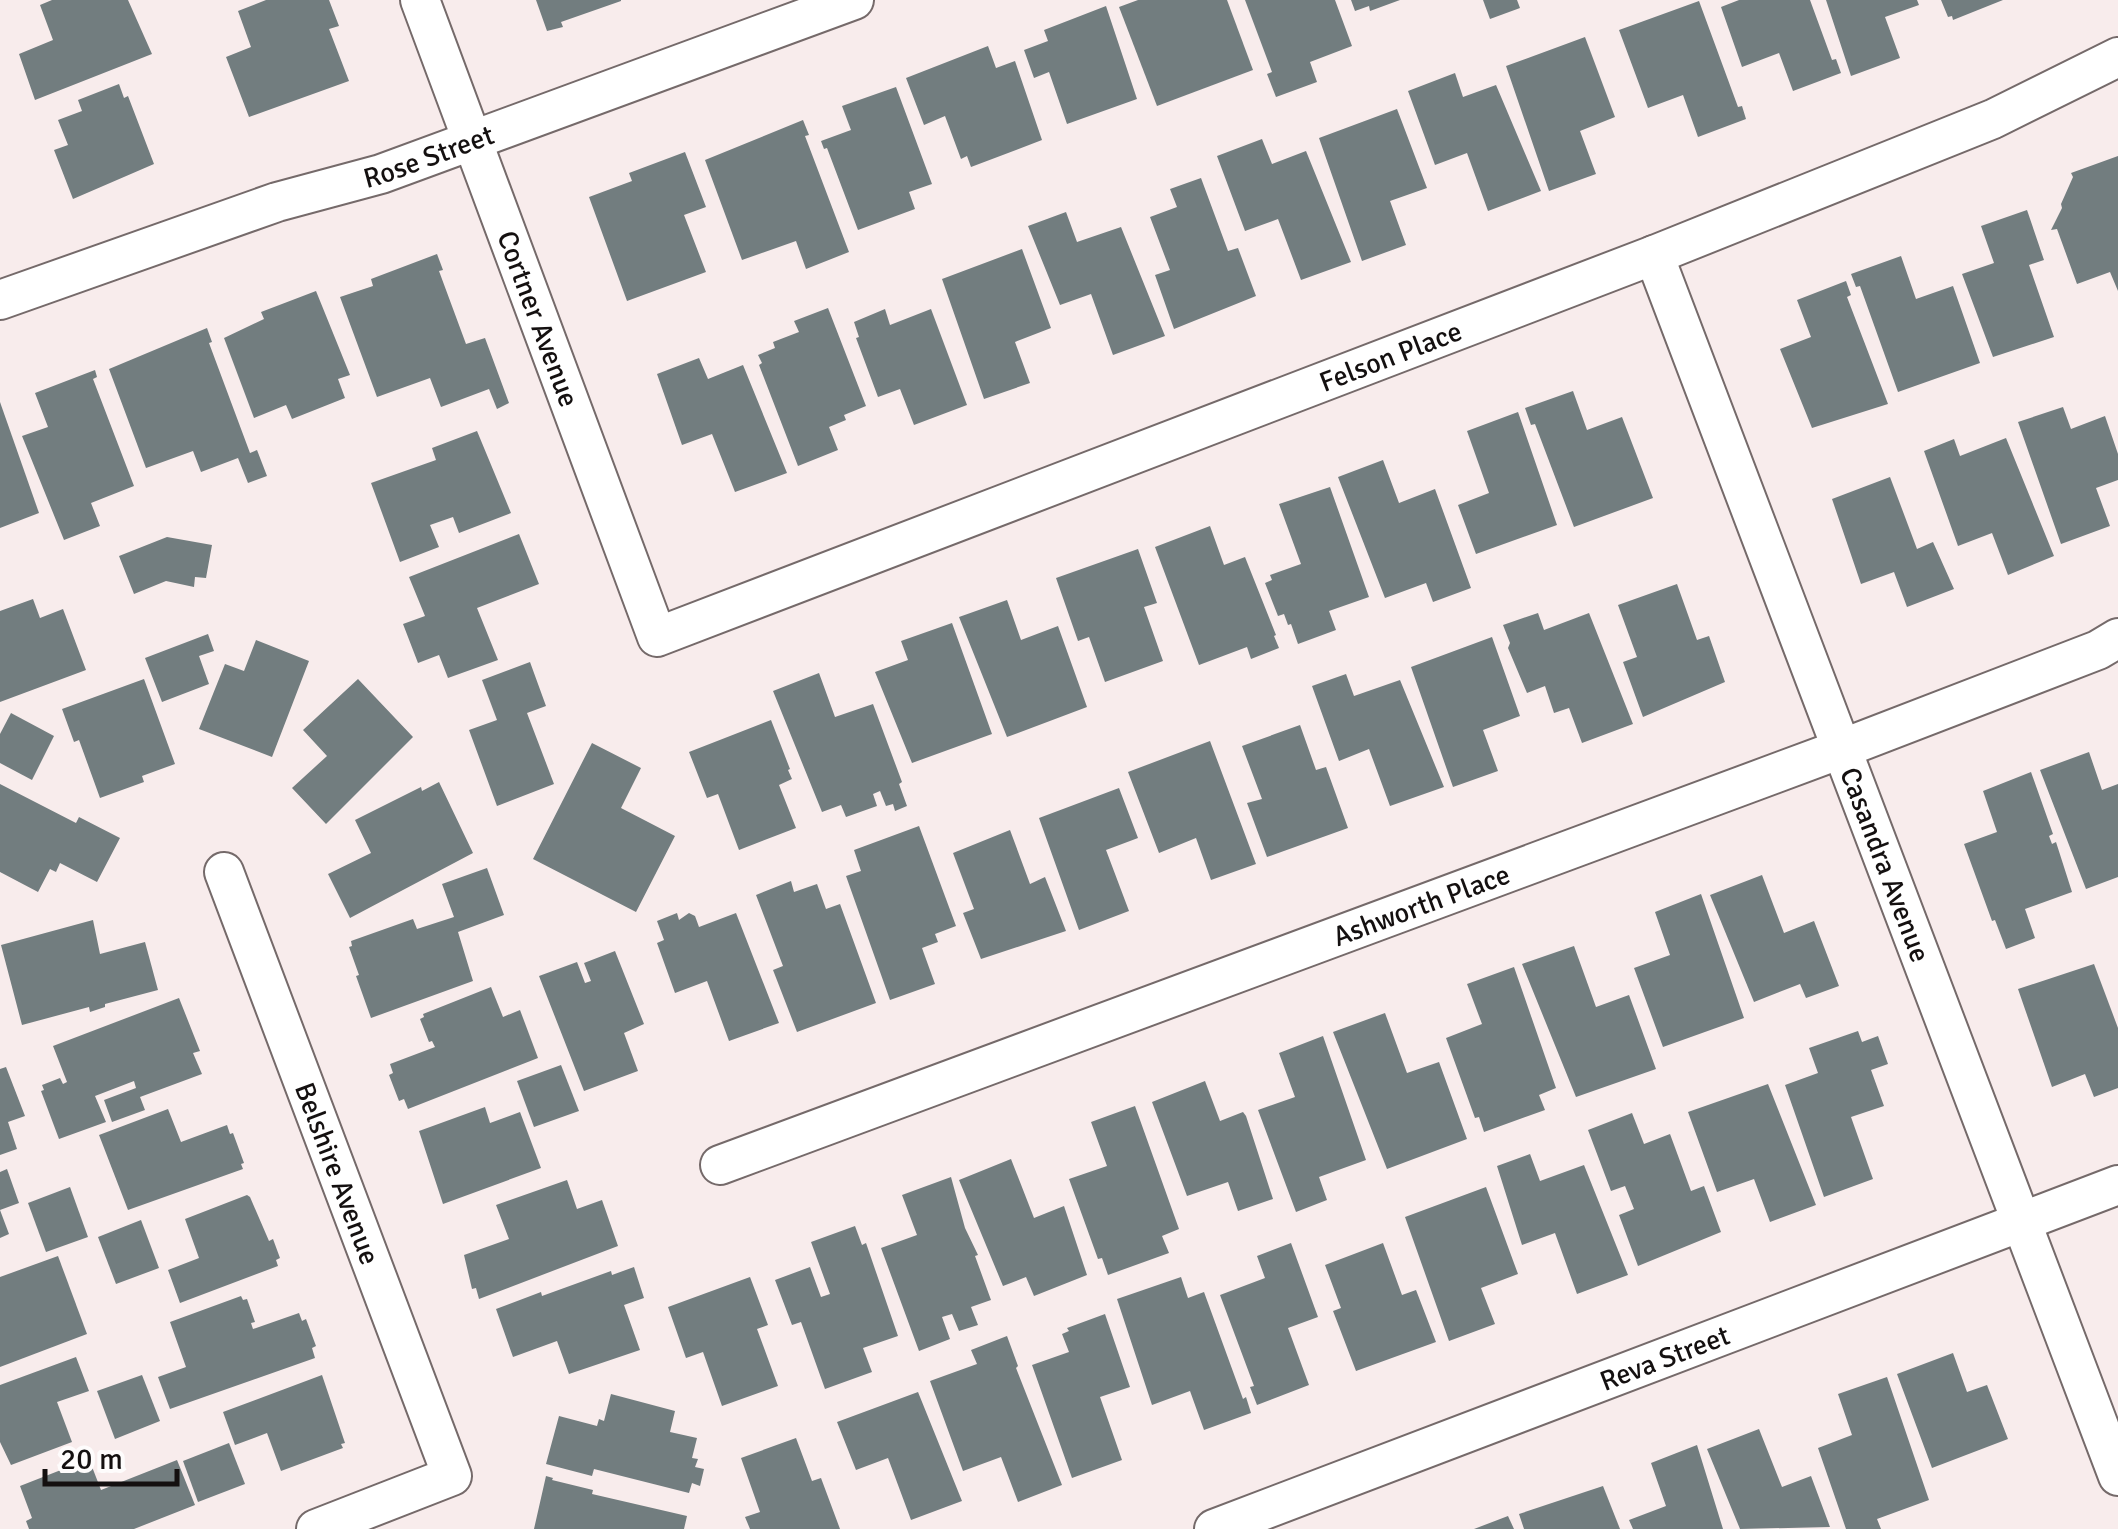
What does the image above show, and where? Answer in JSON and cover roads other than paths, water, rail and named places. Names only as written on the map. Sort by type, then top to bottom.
[{"type":"street","name":"Cortner Avenue","points":[[420,0],[657,638]]},
{"type":"street","name":"Rose Street","points":[[0,300],[277,202],[381,174],[473,142],[854,0]]},
{"type":"street","name":"Felson Place","points":[[657,638],[1654,254],[1993,119],[2118,58]]},
{"type":"street","name":"Casandra Avenue","points":[[1654,254],[2118,1476]]},
{"type":"street","name":"Ashworth Place","points":[[720,1165],[1841,749],[2098,650],[2118,638]]},
{"type":"street","name":"Belshire Avenue","points":[[224,872],[452,1476],[316,1529]]},
{"type":"street","name":"Reva Street","points":[[1214,1529],[2118,1185]]}]
